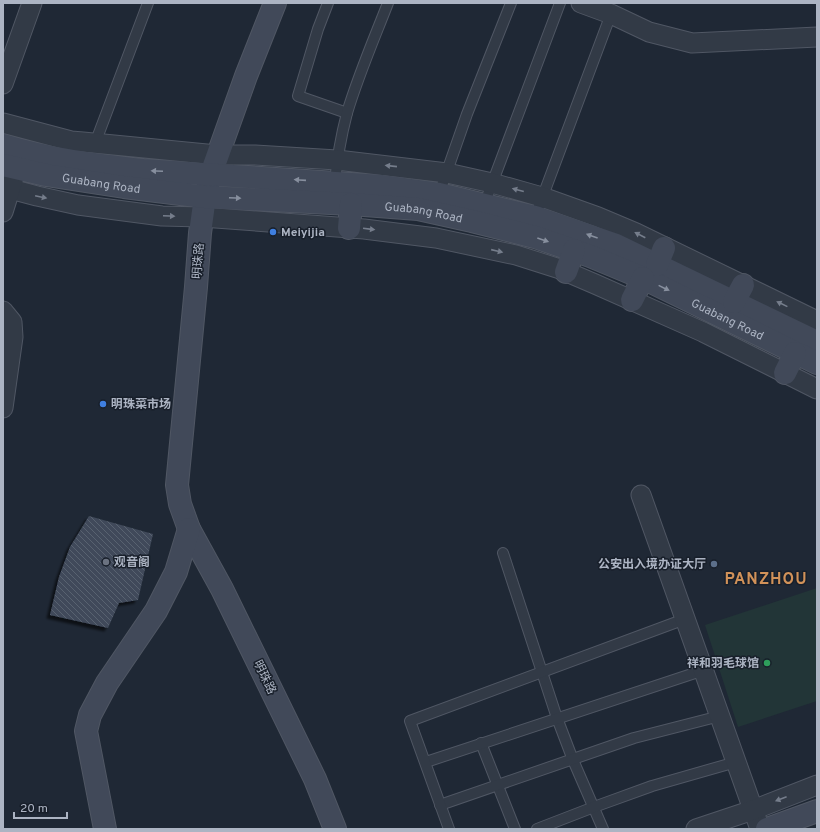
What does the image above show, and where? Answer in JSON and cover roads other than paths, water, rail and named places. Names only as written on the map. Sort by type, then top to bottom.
[{"type":"street","points":[[3,84],[32,3]]},
{"type":"street","name":"明珠路","points":[[275,3],[246,76],[214,165],[204,207],[177,485],[180,504],[189,529],[222,589],[311,772],[335,829]]},
{"type":"street","points":[[581,3],[611,14],[649,32],[692,43],[817,37]]},
{"type":"street","points":[[3,123],[71,141],[91,153]]},
{"type":"street","name":"Guabang Road","points":[[11,157],[91,153],[143,170],[214,165],[335,183],[381,186],[439,194],[484,204],[535,217],[616,245],[655,264],[739,294],[817,342]]},
{"type":"street","points":[[214,165],[255,155],[337,160],[447,172],[542,197],[598,217],[636,233],[655,264],[632,300]]},
{"type":"street","points":[[3,212],[11,157]]},
{"type":"street","name":"Guabang Road","points":[[11,157],[46,175],[124,187],[204,207],[351,204],[418,210],[535,237],[590,256],[655,264],[795,353],[817,363]]},
{"type":"street","points":[[7,188],[78,205],[162,216],[204,207],[349,228],[443,239],[516,255],[566,272],[632,300],[703,332],[817,389]]},
{"type":"street","points":[[349,228],[351,204]]},
{"type":"street","points":[[566,272],[574,250]]},
{"type":"street","points":[[739,294],[817,321]]},
{"type":"street","points":[[3,311],[12,322],[13,337],[3,408]]},
{"type":"street","points":[[785,373],[795,353]]},
{"type":"street","points":[[641,495],[760,829]]},
{"type":"street","points":[[105,829],[86,731],[90,714],[107,683],[156,611],[176,572],[189,529]]},
{"type":"street","points":[[696,829],[753,810],[817,785]]},
{"type":"street","points":[[767,829],[817,811]]},
{"type":"lane","points":[[91,153],[148,3]]},
{"type":"lane","points":[[328,3],[318,29],[298,96],[347,113]]},
{"type":"lane","points":[[335,183],[337,160],[347,113],[388,3]]},
{"type":"lane","points":[[439,194],[467,114],[511,3]]},
{"type":"lane","points":[[484,204],[560,3]]},
{"type":"lane","points":[[535,217],[611,14]]},
{"type":"lane","points":[[503,553],[557,718],[573,760],[603,829]]},
{"type":"lane","points":[[449,829],[410,721],[685,618]]},
{"type":"lane","points":[[426,762],[704,670]]},
{"type":"lane","points":[[440,806],[634,738],[720,716]]},
{"type":"lane","points":[[481,743],[515,829]]},
{"type":"lane","points":[[537,829],[594,806],[652,786],[736,762]]},
{"type":"place","name":"Meiyijia","points":[[273,232]]},
{"type":"place","name":"明珠菜市场","points":[[103,404]]},
{"type":"place","name":"观音阁","points":[[106,562]]},
{"type":"place","name":"公安出入境办证大厅","points":[[714,564]]},
{"type":"place","name":"祥和羽毛球馆","points":[[767,663]]},
{"type":"district","name":"PANZHOU","points":[[766,578]]}]
